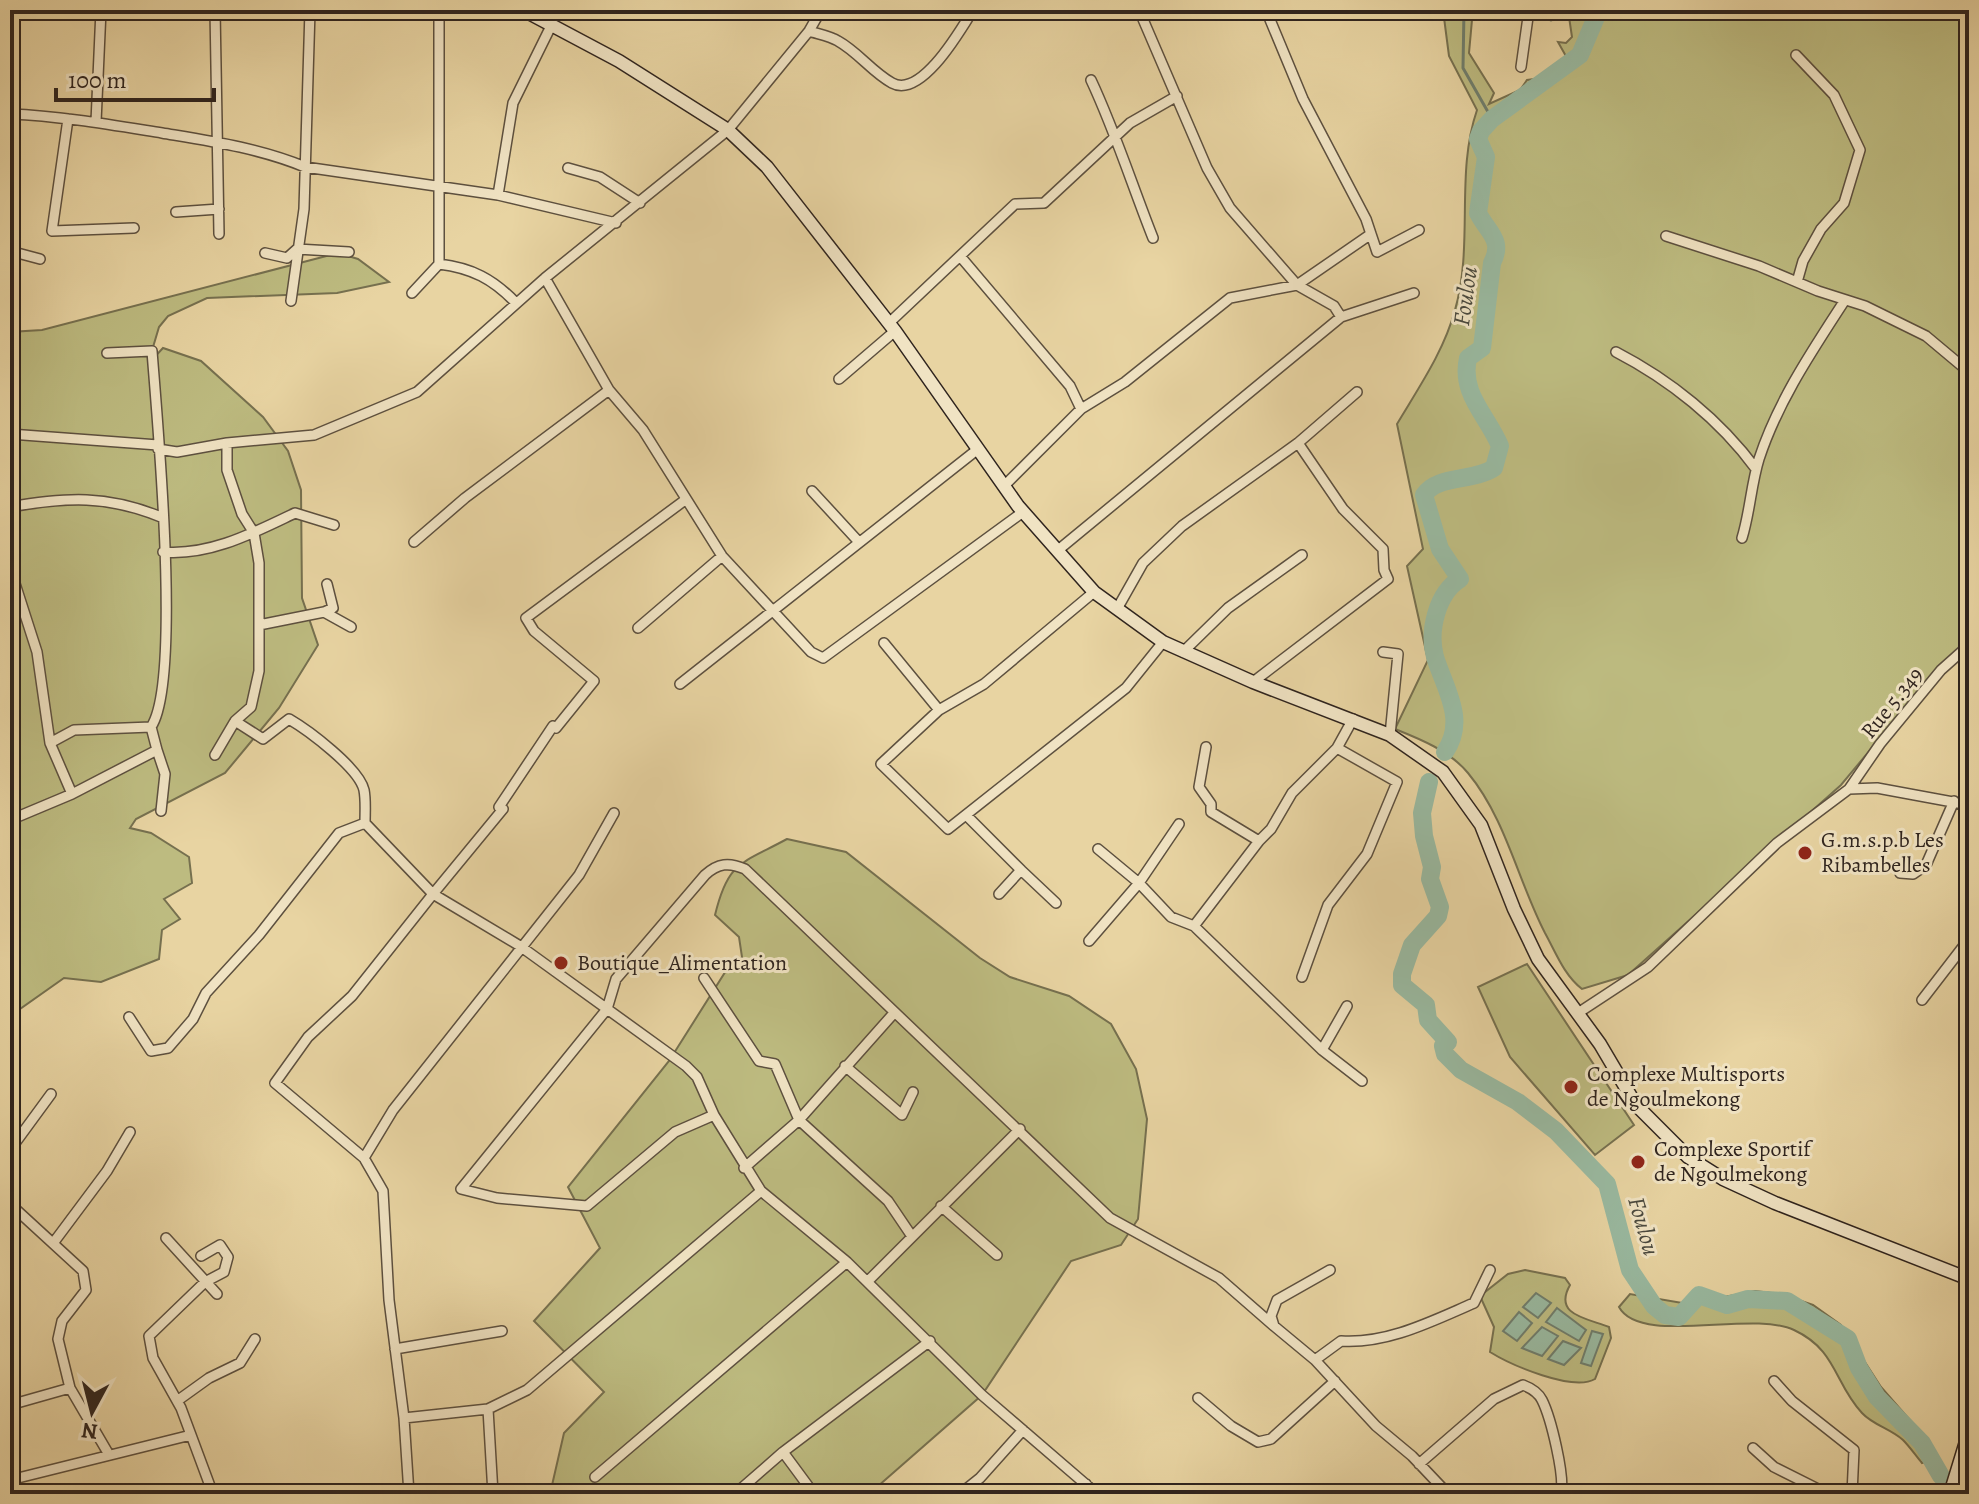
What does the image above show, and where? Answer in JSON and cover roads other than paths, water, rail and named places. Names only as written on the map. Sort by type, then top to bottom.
[{"type":"street","points":[[96,122],[101,10]]},
{"type":"street","points":[[215,10],[219,234]]},
{"type":"street","points":[[291,301],[304,209],[310,10]]},
{"type":"street","points":[[412,293],[439,264],[439,10]]},
{"type":"street","points":[[523,10],[619,61],[728,130],[767,167],[892,327],[1023,512],[1094,592],[1163,642],[1253,682],[1390,735],[1425,756],[1443,772],[1481,825],[1538,959],[1578,1013],[1636,1105],[1688,1157],[1723,1179],[1775,1203],[1965,1276],[1969,1285]]},
{"type":"street","points":[[10,434],[158,447],[177,452],[227,443],[314,435],[417,392],[545,278],[728,130],[809,31],[821,10]]},
{"type":"street","points":[[809,31],[837,40],[894,84],[906,87],[921,79],[956,39],[973,10]]},
{"type":"street","points":[[1139,10],[1207,168],[1230,208],[1297,285],[1334,306],[1341,317]]},
{"type":"street","points":[[1266,10],[1303,99],[1371,234],[1377,252],[1419,230]]},
{"type":"street","points":[[1521,67],[1529,10]]},
{"type":"street","points":[[498,195],[513,103],[552,24]]},
{"type":"street","points":[[1796,55],[1834,95],[1860,150],[1844,203],[1821,229],[1803,261],[1797,282]]},
{"type":"street","points":[[1091,80],[1110,120],[1113,140],[1153,238]]},
{"type":"street","points":[[839,379],[1015,204],[1044,203],[1130,123],[1177,96]]},
{"type":"street","points":[[10,114],[96,122],[217,142],[281,157],[305,167],[498,195],[616,223]]},
{"type":"street","points":[[68,119],[52,231],[134,228]]},
{"type":"street","points":[[568,168],[600,177],[640,203]]},
{"type":"street","points":[[176,212],[219,209]]},
{"type":"street","points":[[1004,486],[1081,409],[1125,382],[1230,298],[1297,285],[1371,234]]},
{"type":"street","points":[[1666,236],[1759,266],[1926,336],[1969,372]]},
{"type":"street","points":[[265,253],[287,258],[297,249],[349,252]]},
{"type":"street","points":[[10,251],[40,259]]},
{"type":"street","points":[[960,256],[1070,386],[1081,409]]},
{"type":"street","points":[[439,264],[465,267],[495,282],[516,303]]},
{"type":"street","points":[[545,278],[609,390],[643,430],[722,556],[811,652],[823,658],[1023,512]]},
{"type":"street","points":[[1057,551],[1341,317],[1414,293]]},
{"type":"street","points":[[1742,538],[1756,469],[1786,394],[1845,300]]},
{"type":"street","points":[[107,353],[152,351],[163,552],[164,651],[160,704],[151,727],[165,774],[161,811]]},
{"type":"street","points":[[1616,352],[1645,367],[1727,431],[1756,469]]},
{"type":"street","points":[[414,542],[465,498],[609,390]]},
{"type":"street","points":[[1117,609],[1143,563],[1182,526],[1298,443],[1357,392]]},
{"type":"street","points":[[215,755],[235,721],[251,707],[259,671],[259,563],[254,533],[234,493],[227,470],[227,443]]},
{"type":"street","points":[[1253,682],[1388,579],[1384,570],[1383,549],[1343,509],[1298,443]]},
{"type":"street","points":[[680,684],[978,449]]},
{"type":"street","points":[[812,491],[858,541]]},
{"type":"street","points":[[10,507],[58,499],[125,503],[161,517]]},
{"type":"street","points":[[409,1494],[383,1191],[364,1158],[275,1083],[308,1037],[352,996],[503,809],[499,807],[553,726],[556,728],[594,681],[534,631],[526,618],[685,500]]},
{"type":"street","points":[[163,552],[191,554],[254,533],[295,513],[334,525]]},
{"type":"street","points":[[1183,652],[1228,608],[1302,555]]},
{"type":"street","points":[[638,628],[722,556]]},
{"type":"street","points":[[10,568],[37,652],[50,743],[72,794]]},
{"type":"street","points":[[259,625],[333,608],[327,584]]},
{"type":"street","points":[[1094,592],[984,684],[939,710],[881,764],[948,829],[967,816],[1000,784],[1126,688],[1163,642]]},
{"type":"street","points":[[324,612],[351,627]]},
{"type":"street","points":[[884,643],[939,710]]},
{"type":"street","name":"Rue 5.349","points":[[1578,1013],[1648,967],[1777,843],[1849,789],[1880,744],[1941,670],[1969,645]]},
{"type":"street","points":[[1383,652],[1398,654],[1390,735]]},
{"type":"street","points":[[235,721],[263,739],[289,719],[303,727],[349,767],[364,787],[365,823],[433,894],[520,946],[686,1066],[697,1077],[714,1115],[761,1191],[847,1262],[982,1395],[1097,1494]]},
{"type":"street","points":[[1194,926],[1292,793],[1337,748],[1353,719]]},
{"type":"street","points":[[50,743],[74,730],[151,727]]},
{"type":"street","points":[[1206,747],[1199,787],[1211,804],[1211,812],[1259,841]]},
{"type":"street","points":[[1302,977],[1328,905],[1367,854],[1397,782],[1337,748]]},
{"type":"street","points":[[10,820],[72,794],[157,750]]},
{"type":"street","points":[[1849,789],[1877,788],[1944,803],[1954,801],[1969,805]]},
{"type":"street","points":[[1900,873],[1913,874],[1926,865],[1954,801]]},
{"type":"street","points":[[364,1158],[393,1110],[579,875],[614,813]]},
{"type":"street","points":[[967,816],[1056,903]]},
{"type":"street","points":[[129,1017],[151,1051],[168,1048],[193,1019],[206,993],[259,935],[339,833],[365,823]]},
{"type":"street","points":[[1089,941],[1139,883],[1179,824]]},
{"type":"street","points":[[1098,849],[1139,883],[1171,917],[1194,926],[1220,956],[1322,1050],[1362,1081]]},
{"type":"street","points":[[714,1115],[675,1132],[587,1206],[497,1198],[461,1189],[607,1009],[616,979],[714,866],[734,864],[745,869],[1110,1218],[1219,1278],[1315,1360],[1376,1426],[1448,1494]]},
{"type":"street","points":[[999,894],[1021,870]]},
{"type":"street","points":[[1922,1000],[1969,939]]},
{"type":"street","points":[[704,978],[759,1061],[775,1064],[799,1120],[888,1201],[911,1235]]},
{"type":"street","points":[[1322,1050],[1347,1006]]},
{"type":"street","points":[[744,1168],[799,1120],[894,1013]]},
{"type":"street","points":[[845,1066],[902,1115],[913,1092]]},
{"type":"street","points":[[10,1150],[51,1094]]},
{"type":"street","points":[[868,1281],[1020,1129]]},
{"type":"street","points":[[54,1242],[107,1171],[130,1132]]},
{"type":"street","points":[[404,1418],[488,1409],[527,1390],[761,1191]]},
{"type":"street","points":[[10,1204],[83,1271],[86,1290],[59,1330],[58,1339],[70,1388],[108,1453]]},
{"type":"street","points":[[941,1206],[997,1255]]},
{"type":"street","points":[[166,1238],[217,1294]]},
{"type":"street","points":[[201,1256],[220,1245],[228,1257],[224,1272],[205,1282],[149,1336],[153,1358],[177,1401],[213,1494]]},
{"type":"street","points":[[595,1477],[847,1262]]},
{"type":"street","points":[[1274,1326],[1271,1316],[1277,1300],[1330,1270]]},
{"type":"street","points":[[1315,1360],[1341,1341],[1359,1342],[1405,1332],[1474,1303],[1490,1270]]},
{"type":"street","points":[[395,1349],[502,1331]]},
{"type":"street","points":[[177,1401],[209,1378],[240,1363],[255,1339]]},
{"type":"street","points":[[735,1494],[783,1452],[930,1341]]},
{"type":"street","points":[[1198,1398],[1231,1426],[1258,1442],[1271,1439],[1335,1381]]},
{"type":"street","points":[[1774,1381],[1792,1401],[1854,1450],[1852,1494]]},
{"type":"street","points":[[1419,1464],[1494,1399],[1523,1385],[1536,1392],[1544,1402],[1562,1473],[1561,1494]]},
{"type":"street","points":[[10,1405],[70,1388]]},
{"type":"street","points":[[488,1409],[493,1494]]},
{"type":"street","points":[[960,1494],[980,1478],[1023,1430]]},
{"type":"street","points":[[1950,1494],[1969,1432]]},
{"type":"street","points":[[10,1480],[108,1453],[191,1435]]},
{"type":"street","points":[[1753,1448],[1774,1467],[1828,1494]]},
{"type":"street","points":[[783,1452],[814,1494]]},
{"type":"street","points":[[1961,1494],[1969,1468]]},
{"type":"street","points":[[1079,1494],[1086,1484]]},
{"type":"waterway","points":[[1464,10],[1463,68],[1492,119]]},
{"type":"waterway","points":[[1551,10],[1551,20]]},
{"type":"waterway","name":"Foulou","points":[[1445,752],[1451,740],[1454,716],[1435,657],[1433,636],[1440,603],[1445,593],[1460,579],[1440,549],[1424,495],[1437,484],[1494,468],[1500,446],[1471,393],[1467,371],[1468,358],[1482,348],[1496,248],[1478,213],[1486,157],[1478,139],[1492,119],[1580,55],[1599,10]]},
{"type":"waterway","name":"Foulou","points":[[1429,782],[1422,813],[1424,836],[1432,867],[1430,879],[1440,907],[1438,916],[1412,945],[1402,974],[1402,985],[1426,1005],[1428,1020],[1448,1042],[1443,1046],[1445,1054],[1461,1070],[1518,1102],[1556,1131],[1607,1184],[1630,1270],[1654,1306],[1665,1315],[1679,1317],[1699,1295],[1727,1305],[1748,1299],[1787,1301],[1848,1339],[1859,1368],[1877,1397],[1922,1443],[1941,1476]]},
{"type":"place","name":"G.m.s.p.b Les Ribambelles","points":[[1805,853]]},
{"type":"place","name":"Boutique_Alimentation","points":[[561,963]]},
{"type":"place","name":"Complexe Multisports de Ngoulmekong","points":[[1571,1087]]},
{"type":"place","name":"Complexe Sportif de Ngoulmekong","points":[[1638,1162]]}]
